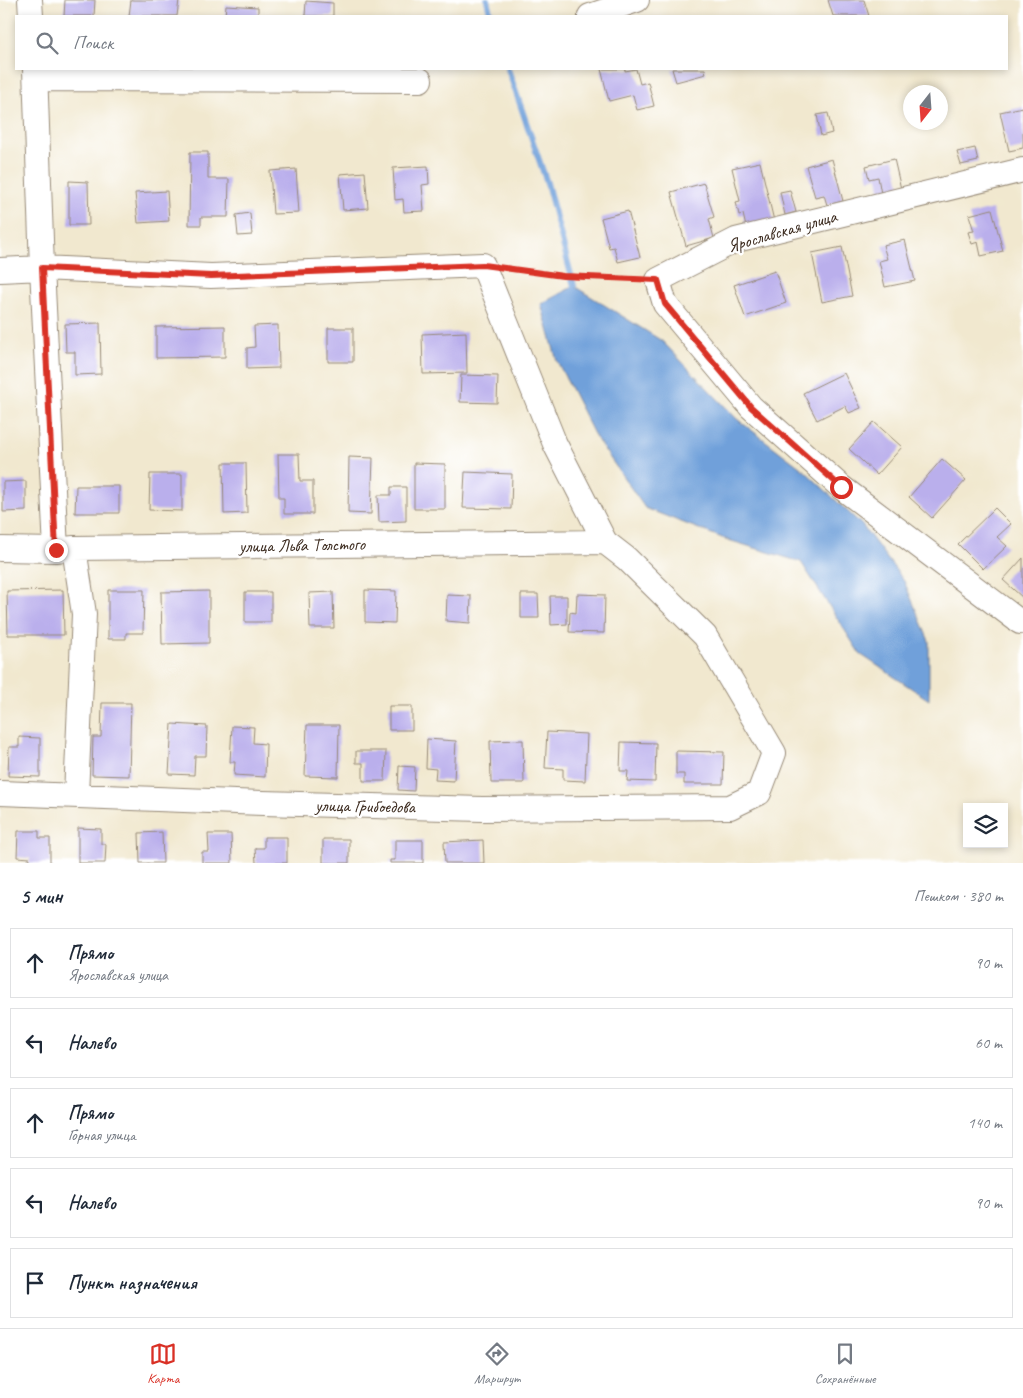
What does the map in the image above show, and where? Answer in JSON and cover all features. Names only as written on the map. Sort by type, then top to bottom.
[{"type":"street","points":[[30,0],[31,15]]},
{"type":"street","points":[[593,15],[637,0]]},
{"type":"street","points":[[76,795],[84,614],[65,549],[42,268],[35,74],[420,80]]},
{"type":"street","name":"Ярославская улица","points":[[658,280],[736,240],[1023,170]]},
{"type":"street","points":[[0,270],[42,268],[211,276],[483,265],[555,444],[605,542]]},
{"type":"street","points":[[658,280],[665,304],[751,407],[841,487],[1020,622]]},
{"type":"street","name":"улица Льва Толстого","points":[[0,549],[605,542]]},
{"type":"street","name":"улица Грибоедова","points":[[0,793],[482,809],[730,807],[759,793],[774,753],[705,636],[628,558],[605,542]]},
{"type":"path","points":[[483,265],[563,276],[658,280]]},
{"type":"water","points":[[574,286],[662,341],[737,419],[805,471],[862,525],[904,581],[929,641],[929,700],[860,654],[801,562],[725,539],[645,508],[596,438],[557,361],[541,304]]},
{"type":"building","points":[[65,0],[95,0],[94,15],[64,15]]},
{"type":"building","points":[[131,0],[179,0],[177,15],[129,15]]},
{"type":"building","points":[[828,0],[864,0],[869,15],[833,15]]},
{"type":"building","points":[[306,1],[333,3],[333,15],[305,15]]},
{"type":"building","points":[[226,5],[258,7],[258,15],[225,15]]},
{"type":"building","points":[[601,70],[636,70],[640,84],[648,82],[654,106],[637,110],[633,95],[609,101]]},
{"type":"building","points":[[672,70],[705,70],[706,74],[676,82]]},
{"type":"building","points":[[1023,107],[1023,148],[1009,151],[1000,112]]},
{"type":"building","points":[[828,113],[832,133],[821,136],[817,115]]},
{"type":"building","points":[[975,148],[978,161],[961,165],[957,152]]},
{"type":"building","points":[[190,152],[208,152],[208,179],[229,179],[228,217],[201,217],[201,225],[189,225]]},
{"type":"building","points":[[832,159],[843,201],[827,205],[824,195],[815,197],[806,166]]},
{"type":"building","points":[[894,159],[901,189],[881,194],[878,177],[869,179],[866,166]]},
{"type":"building","points":[[760,162],[774,221],[746,227],[743,214],[739,215],[736,202],[740,201],[732,168]]},
{"type":"building","points":[[428,166],[429,184],[422,185],[424,211],[404,212],[403,199],[395,200],[393,168]]},
{"type":"building","points":[[296,169],[299,213],[273,214],[270,171]]},
{"type":"building","points":[[365,172],[368,208],[343,210],[340,174]]},
{"type":"building","points":[[69,181],[88,182],[89,225],[69,225]]},
{"type":"building","points":[[704,183],[714,217],[709,219],[714,238],[686,246],[671,192]]},
{"type":"building","points":[[790,190],[796,212],[785,215],[780,192]]},
{"type":"building","points":[[167,191],[169,221],[138,223],[135,193]]},
{"type":"building","points":[[992,209],[1003,251],[981,256],[978,242],[972,244],[968,232],[974,231],[969,215]]},
{"type":"building","points":[[628,211],[640,257],[618,262],[614,247],[609,248],[601,218]]},
{"type":"building","points":[[250,213],[252,235],[238,236],[236,215]]},
{"type":"building","points":[[905,240],[915,281],[885,287],[879,261],[887,259],[883,245]]},
{"type":"building","points":[[842,247],[852,296],[822,302],[812,253]]},
{"type":"building","points":[[775,271],[786,303],[745,317],[734,285]]},
{"type":"building","points":[[100,323],[101,374],[75,375],[75,352],[66,352],[65,324]]},
{"type":"building","points":[[278,325],[279,368],[247,369],[247,348],[255,347],[254,326]]},
{"type":"building","points":[[225,326],[225,357],[156,358],[156,327]]},
{"type":"building","points":[[328,328],[353,328],[353,362],[328,362]]},
{"type":"building","points":[[466,332],[467,373],[423,374],[422,334]]},
{"type":"building","points":[[844,373],[861,408],[849,413],[845,406],[817,420],[803,393]]},
{"type":"building","points":[[461,375],[498,376],[497,403],[460,402]]},
{"type":"building","points":[[874,422],[902,447],[877,475],[849,449]]},
{"type":"building","points":[[278,454],[299,454],[300,481],[313,481],[313,514],[284,514],[284,498],[279,498]]},
{"type":"building","points":[[349,457],[373,458],[371,514],[348,513]]},
{"type":"building","points":[[942,459],[966,480],[932,518],[909,497]]},
{"type":"building","points":[[223,463],[246,463],[247,513],[224,514]]},
{"type":"building","points":[[414,463],[445,464],[445,509],[414,509]]},
{"type":"building","points":[[465,472],[512,474],[511,509],[463,508]]},
{"type":"building","points":[[150,474],[182,474],[182,511],[149,510]]},
{"type":"building","points":[[26,481],[26,511],[3,512],[3,482]]},
{"type":"building","points":[[76,486],[119,486],[119,513],[75,513]]},
{"type":"building","points":[[391,487],[406,487],[406,521],[379,522],[378,495],[391,495]]},
{"type":"building","points":[[995,508],[1011,524],[997,537],[1007,546],[983,569],[958,544]]},
{"type":"building","points":[[1023,558],[1023,598],[1003,580]]},
{"type":"building","points":[[63,590],[64,635],[8,635],[7,591]]},
{"type":"building","points":[[108,590],[144,590],[143,633],[126,633],[126,639],[108,639]]},
{"type":"building","points":[[365,590],[396,591],[395,623],[365,622]]},
{"type":"building","points":[[209,591],[209,643],[162,644],[161,592]]},
{"type":"building","points":[[245,592],[271,592],[271,622],[245,622]]},
{"type":"building","points":[[333,592],[334,628],[310,628],[309,593]]},
{"type":"building","points":[[521,594],[538,594],[539,618],[521,618]]},
{"type":"building","points":[[577,594],[605,595],[604,633],[569,632],[570,612],[576,613]]},
{"type":"building","points":[[447,595],[471,596],[470,623],[446,621]]},
{"type":"building","points":[[550,596],[567,596],[567,624],[551,625]]},
{"type":"building","points":[[102,703],[131,703],[129,776],[92,775],[93,737],[101,737]]},
{"type":"building","points":[[389,706],[412,706],[412,730],[389,730]]},
{"type":"building","points":[[172,724],[207,726],[206,756],[195,756],[194,775],[169,774]]},
{"type":"building","points":[[307,725],[339,725],[338,777],[305,776]]},
{"type":"building","points":[[232,726],[254,727],[253,743],[266,744],[265,777],[234,775],[235,762],[230,762]]},
{"type":"building","points":[[547,732],[587,734],[585,781],[563,780],[563,769],[545,768]]},
{"type":"building","points":[[19,737],[40,738],[40,777],[8,776],[9,747],[19,747]]},
{"type":"building","points":[[427,739],[456,741],[454,781],[435,780],[436,769],[426,768]]},
{"type":"building","points":[[523,740],[524,783],[491,783],[490,741]]},
{"type":"building","points":[[621,742],[656,743],[655,782],[627,781],[628,771],[620,771]]},
{"type":"building","points":[[356,751],[386,751],[385,781],[363,781],[363,763],[356,763]]},
{"type":"building","points":[[676,751],[724,752],[723,784],[684,784],[684,774],[676,774]]},
{"type":"building","points":[[399,766],[415,767],[414,791],[398,790]]},
{"type":"building","points":[[78,828],[101,829],[101,844],[106,844],[105,863],[78,863]]},
{"type":"building","points":[[18,831],[39,831],[39,838],[50,838],[50,863],[29,863],[30,858],[17,857]]},
{"type":"building","points":[[162,832],[163,863],[140,863],[139,833]]},
{"type":"building","points":[[208,834],[231,834],[232,863],[202,863],[202,852],[209,852]]},
{"type":"building","points":[[264,837],[287,837],[287,863],[256,863],[255,848],[264,848]]},
{"type":"building","points":[[323,839],[349,839],[349,863],[323,863]]},
{"type":"building","points":[[395,840],[423,840],[423,863],[390,863],[390,860],[395,860]]},
{"type":"building","points":[[483,840],[484,863],[445,863],[444,842]]},
{"type":"waterway","points":[[487,0],[491,15]]},
{"type":"waterway","points":[[508,70],[547,183],[574,286]]},
{"type":"route","points":[[56,550],[42,268],[211,276],[483,265],[563,276],[658,280],[665,304],[751,407],[841,487]]}]
